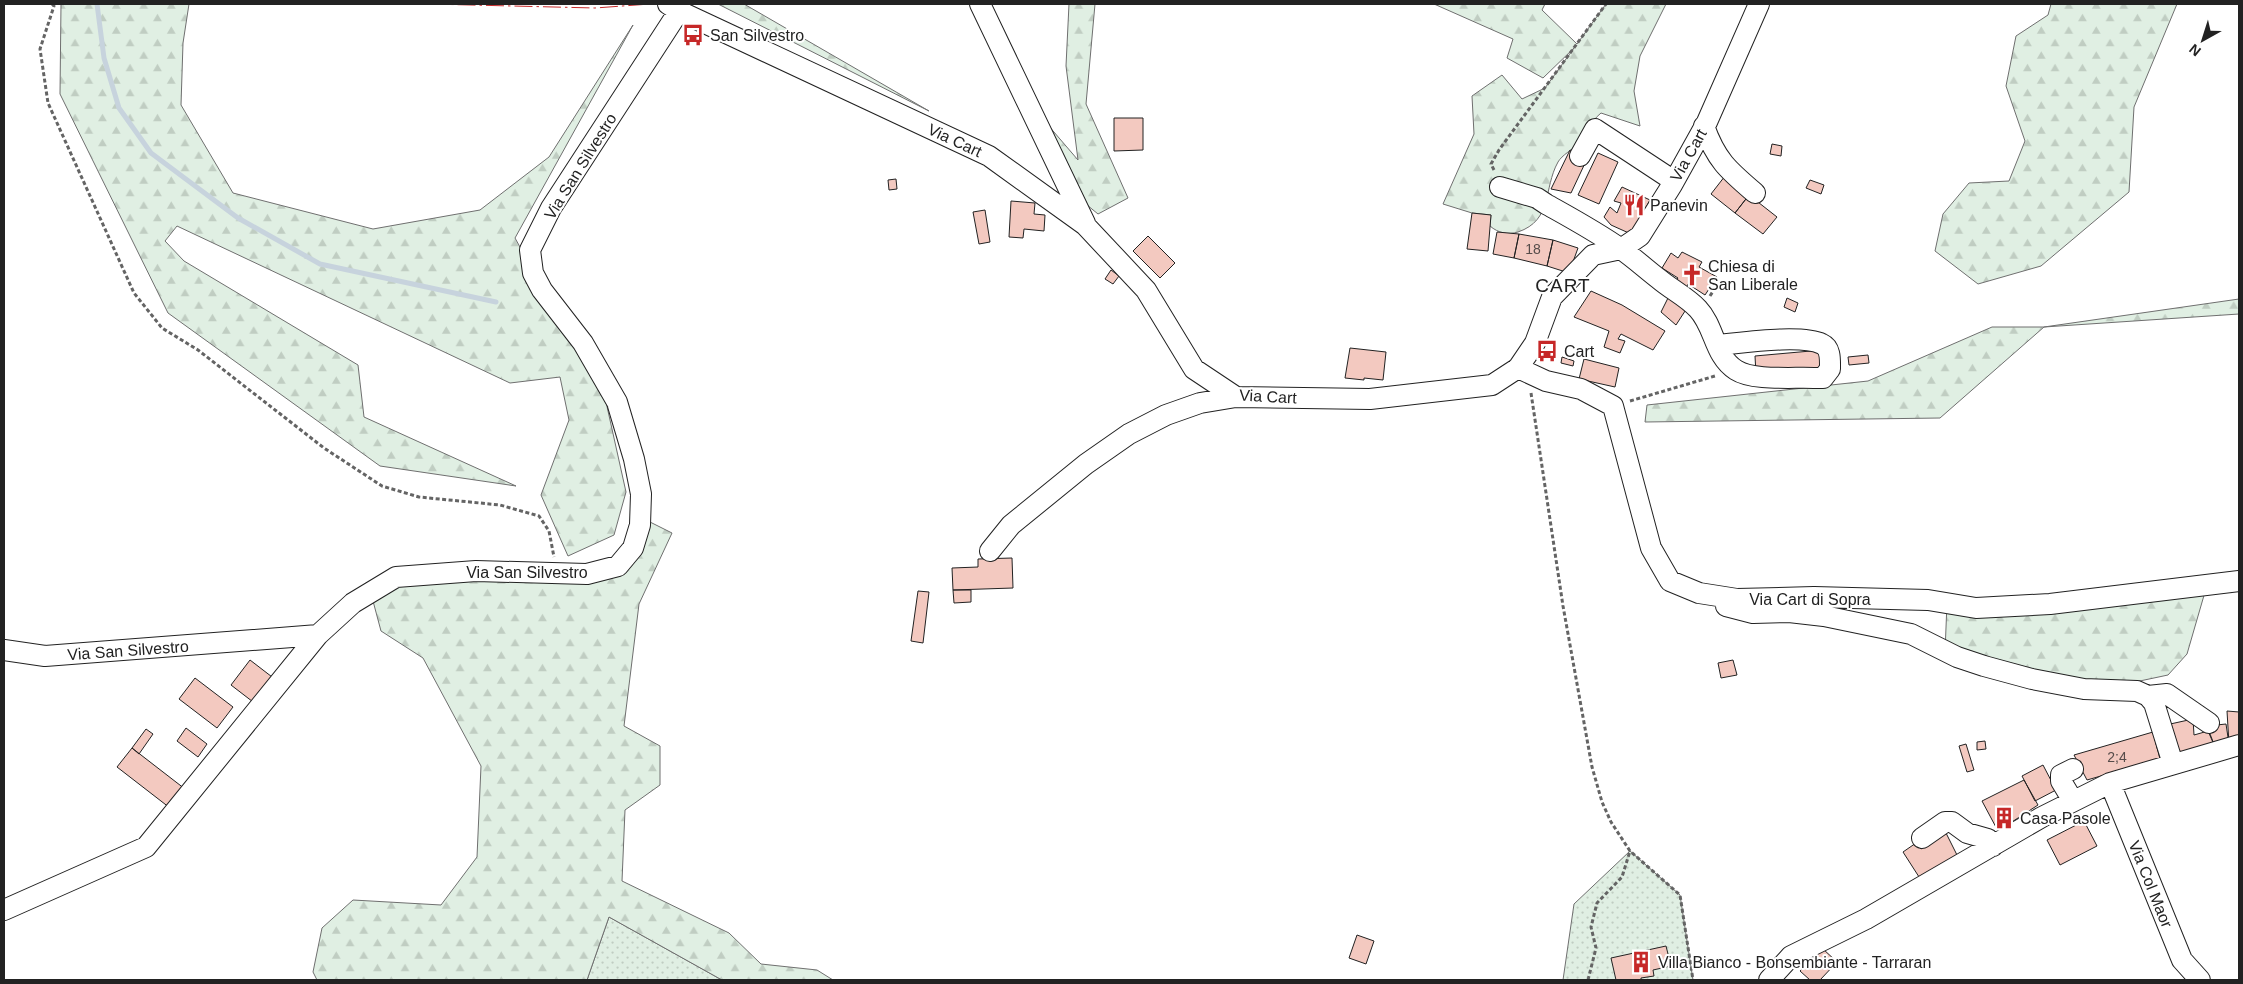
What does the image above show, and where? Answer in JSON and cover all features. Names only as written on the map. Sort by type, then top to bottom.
[{"type":"street","points":[[980,4],[1085,225]]},
{"type":"street","name":"Via Cart","points":[[674,7],[990,156],[1085,225],[1146,290],[1194,369],[1236,398],[1370,399],[1492,385],[1518,368],[1535,343],[1552,297],[1593,255],[1621,249],[1640,236],[1674,181],[1704,126],[1759,4]]},
{"type":"street","name":"Via San Silvestro","points":[[4,650],[45,656],[318,635],[353,603],[396,577],[476,571],[587,574],[618,566],[633,548],[640,525],[641,494],[634,459],[617,402],[583,343],[542,290],[533,273],[530,250],[551,208],[674,7]]},
{"type":"street","points":[[1704,126],[1712,148],[1727,170],[1755,193]]},
{"type":"street","points":[[1580,156],[1595,129],[1674,181]]},
{"type":"street","points":[[1500,187],[1537,198],[1621,249],[1700,311],[1707,322],[1717,345],[1726,361],[1735,370],[1747,376],[1824,378],[1830,369],[1828,350],[1823,344],[1790,340],[1717,345]]},
{"type":"street","points":[[1518,368],[1546,381],[1582,390],[1613,406],[1651,548],[1670,581],[1690,595],[1753,612],[1788,612],[1865,624],[1910,634],[1956,657],[2032,679],[2084,689],[2137,691],[2148,696],[2167,694],[2209,723]]},
{"type":"street","points":[[990,552],[1012,525],[1086,464],[1130,434],[1166,415],[1200,403],[1236,398]]},
{"type":"street","name":"Via Cart di Sopra","points":[[1670,581],[1699,593],[1737,599],[1814,597],[1928,600],[1976,608],[2050,604],[2239,581]]},
{"type":"street","points":[[4,910],[146,847],[318,635]]},
{"type":"street","points":[[2148,696],[2157,710],[2173,764]]},
{"type":"street","points":[[1773,978],[1790,956],[1866,919],[2073,801],[2110,783],[2239,744]]},
{"type":"street","points":[[2073,769],[2061,775],[2061,781],[2073,801]]},
{"type":"street","name":"Via Col Maor","points":[[2110,783],[2182,960],[2200,980]]},
{"type":"street","points":[[1922,838],[1945,822],[1952,822],[1966,833],[1988,839],[1993,846]]},
{"type":"path","points":[[52,4],[54,6],[40,48],[48,102],[134,293],[162,328],[198,350],[324,448],[382,486],[419,497],[500,505],[539,516],[552,539],[554,574]]},
{"type":"path","points":[[1500,187],[1491,164],[1498,150],[1606,4]]},
{"type":"path","points":[[1518,368],[1530,388],[1563,606],[1592,767],[1602,802],[1611,822],[1630,851],[1680,895],[1693,980]]},
{"type":"path","points":[[1613,406],[1735,370]]},
{"type":"path","points":[[1588,980],[1596,948],[1591,927],[1597,903],[1622,877],[1630,851]]},
{"type":"green space","points":[[61,4],[189,4],[183,43],[181,105],[233,193],[373,229],[480,210],[549,157],[633,25],[515,238],[606,402],[626,492],[614,535],[568,556],[541,495],[569,420],[560,377],[510,383],[177,226],[165,241],[184,261],[358,365],[364,417],[516,486],[380,466],[168,313],[60,94]]},
{"type":"green space","points":[[718,4],[744,4],[929,111]]},
{"type":"green space","points":[[1069,4],[1095,4],[1086,104],[1128,198],[1098,214],[1053,177],[1023,96],[1078,160],[1066,66]]},
{"type":"green space","points":[[1434,4],[1545,4],[1542,10],[1577,44],[1606,4],[1666,4],[1640,56],[1634,91],[1640,126],[1601,113],[1578,144],[1558,162],[1553,172],[1546,203],[1537,220],[1529,227],[1518,232],[1503,233],[1496,230],[1490,226],[1491,215],[1472,213],[1443,204],[1474,134],[1472,96],[1502,75],[1522,99],[1545,88],[1574,48],[1543,78],[1507,58],[1513,39]]},
{"type":"green space","points":[[2051,4],[2177,4],[2134,107],[2129,192],[2041,266],[1978,284],[1935,251],[1943,214],[1969,183],[2009,181],[2025,141],[2006,86],[2016,36],[2048,15]]},
{"type":"green space","points":[[2239,299],[2239,314],[2044,327]]},
{"type":"green space","points":[[1992,327],[2044,327],[1940,418],[1645,422],[1647,405],[1868,381]]},
{"type":"green space","points":[[650,522],[672,533],[639,604],[624,726],[660,746],[660,785],[625,810],[622,881],[729,933],[761,964],[817,970],[833,980],[722,980],[609,917],[587,980],[317,980],[313,972],[322,928],[353,900],[441,905],[477,857],[481,766],[423,658],[381,631],[373,601],[399,583],[622,572]]},
{"type":"green space","points":[[2207,585],[2187,654],[2168,675],[2102,689],[1945,652],[1947,603]]},
{"type":"green space","points":[[1630,851],[1680,895],[1693,980],[1563,980],[1574,904]]},
{"type":"green space","points":[[609,917],[722,980],[587,980]]},
{"type":"building","points":[[1114,118],[1143,118],[1143,150],[1114,151]]},
{"type":"building","points":[[1772,144],[1782,146],[1781,156],[1770,154]]},
{"type":"building","points":[[1570,150],[1587,159],[1571,193],[1551,189]]},
{"type":"building","points":[[1598,153],[1618,162],[1599,204],[1578,195]]},
{"type":"building","points":[[1725,176],[1749,195],[1735,213],[1711,194]]},
{"type":"building","points":[[896,179],[897,189],[889,190],[888,180]]},
{"type":"building","points":[[1810,180],[1824,185],[1821,194],[1806,188]]},
{"type":"building","points":[[1622,187],[1650,200],[1631,234],[1611,225],[1604,217],[1610,207],[1617,213],[1621,203],[1614,201]]},
{"type":"building","points":[[1749,195],[1777,217],[1763,234],[1735,213]]},
{"type":"building","points":[[1011,201],[1035,203],[1034,214],[1045,215],[1044,231],[1024,229],[1023,238],[1009,237]]},
{"type":"building","points":[[985,210],[990,242],[979,244],[973,212]]},
{"type":"building","points":[[1472,213],[1491,215],[1488,251],[1467,249]]},
{"type":"building","points":[[1497,232],[1519,234],[1514,258],[1493,254]]},
{"type":"building","points":[[1519,234],[1553,240],[1547,266],[1514,258]]},
{"type":"building","points":[[1148,236],[1175,263],[1160,278],[1133,251]]},
{"type":"building","points":[[1553,240],[1578,248],[1569,273],[1547,266]]},
{"type":"building","name":"Chiesa di San Liberale","points":[[1682,252],[1702,262],[1699,267],[1717,277],[1705,295],[1688,284],[1686,291],[1674,283],[1678,278],[1662,268],[1671,253],[1678,258]]},
{"type":"building","points":[[1111,270],[1119,276],[1113,284],[1105,279]]},
{"type":"building","points":[[1591,291],[1622,305],[1665,331],[1653,350],[1621,334],[1618,339],[1625,341],[1620,353],[1604,347],[1609,331],[1574,317]]},
{"type":"building","points":[[1670,294],[1687,308],[1676,325],[1661,312]]},
{"type":"building","points":[[1787,298],[1798,303],[1795,312],[1784,307]]},
{"type":"building","points":[[1350,348],[1386,352],[1383,380],[1345,378]]},
{"type":"building","points":[[1822,350],[1824,371],[1756,374],[1755,356]]},
{"type":"building","points":[[1868,355],[1869,363],[1849,365],[1848,357]]},
{"type":"building","points":[[1562,357],[1574,361],[1573,366],[1561,363]]},
{"type":"building","points":[[1584,359],[1619,368],[1615,387],[1579,379]]},
{"type":"building","points":[[1012,558],[1013,588],[953,590],[952,568],[978,567],[978,559]]},
{"type":"building","points":[[953,590],[971,590],[971,602],[954,603]]},
{"type":"building","points":[[918,591],[929,592],[923,643],[911,641]]},
{"type":"building","points":[[250,660],[276,680],[257,705],[231,685]]},
{"type":"building","points":[[1733,660],[1737,675],[1721,678],[1718,663]]},
{"type":"building","points":[[195,678],[233,707],[217,728],[179,699]]},
{"type":"building","points":[[2227,711],[2239,712],[2239,739],[2229,744]]},
{"type":"building","points":[[2193,719],[2194,735],[2208,731],[2215,747],[2178,755],[2177,748],[2158,751],[2152,728]]},
{"type":"building","points":[[2226,724],[2229,744],[2215,747],[2207,726]]},
{"type":"building","points":[[186,728],[207,744],[198,757],[177,741]]},
{"type":"building","points":[[146,729],[153,734],[139,754],[132,748]]},
{"type":"building","points":[[2153,732],[2160,759],[2087,780],[2074,755]]},
{"type":"building","points":[[1985,741],[1986,749],[1977,750],[1977,742]]},
{"type":"building","points":[[1966,744],[1974,770],[1967,772],[1959,746]]},
{"type":"building","points":[[132,748],[185,789],[170,808],[117,767]]},
{"type":"building","points":[[2043,765],[2056,790],[2035,801],[2022,776]]},
{"type":"building","name":"Casa Pasole","points":[[2024,780],[2038,805],[1998,831],[1982,801]]},
{"type":"building","points":[[2084,821],[2097,846],[2060,865],[2047,840]]},
{"type":"building","points":[[1946,833],[1958,857],[1921,880],[1903,852],[1916,843],[1921,849]]},
{"type":"building","points":[[1357,935],[1374,941],[1366,964],[1349,958]]},
{"type":"building","name":"Villa Bianco - Bonsembiante - Tarraran","points":[[1666,946],[1671,966],[1653,970],[1654,976],[1641,978],[1641,980],[1616,980],[1611,958]]},
{"type":"building","points":[[1822,948],[1837,962],[1820,980],[1810,980],[1800,971]]},
{"type":"waterway","points":[[97,4],[104,58],[119,108],[151,153],[238,218],[320,264],[496,302]]},
{"type":"power","points":[[429,4],[595,8],[650,4]]},
{"type":"place","name":"San Silvestro","points":[[693,35]]},
{"type":"place","name":"Panevin","points":[[1634,205]]},
{"type":"place","name":"Chiesa di San Liberale","points":[[1692,275]]},
{"type":"place","name":"Cart","points":[[1547,351]]},
{"type":"place","name":"Casa Pasole","points":[[2004,818]]},
{"type":"place","name":"Villa Bianco - Bonsembiante - Tarraran","points":[[1641,962]]},
{"type":"district","name":"CART","points":[[1563,285]]}]
